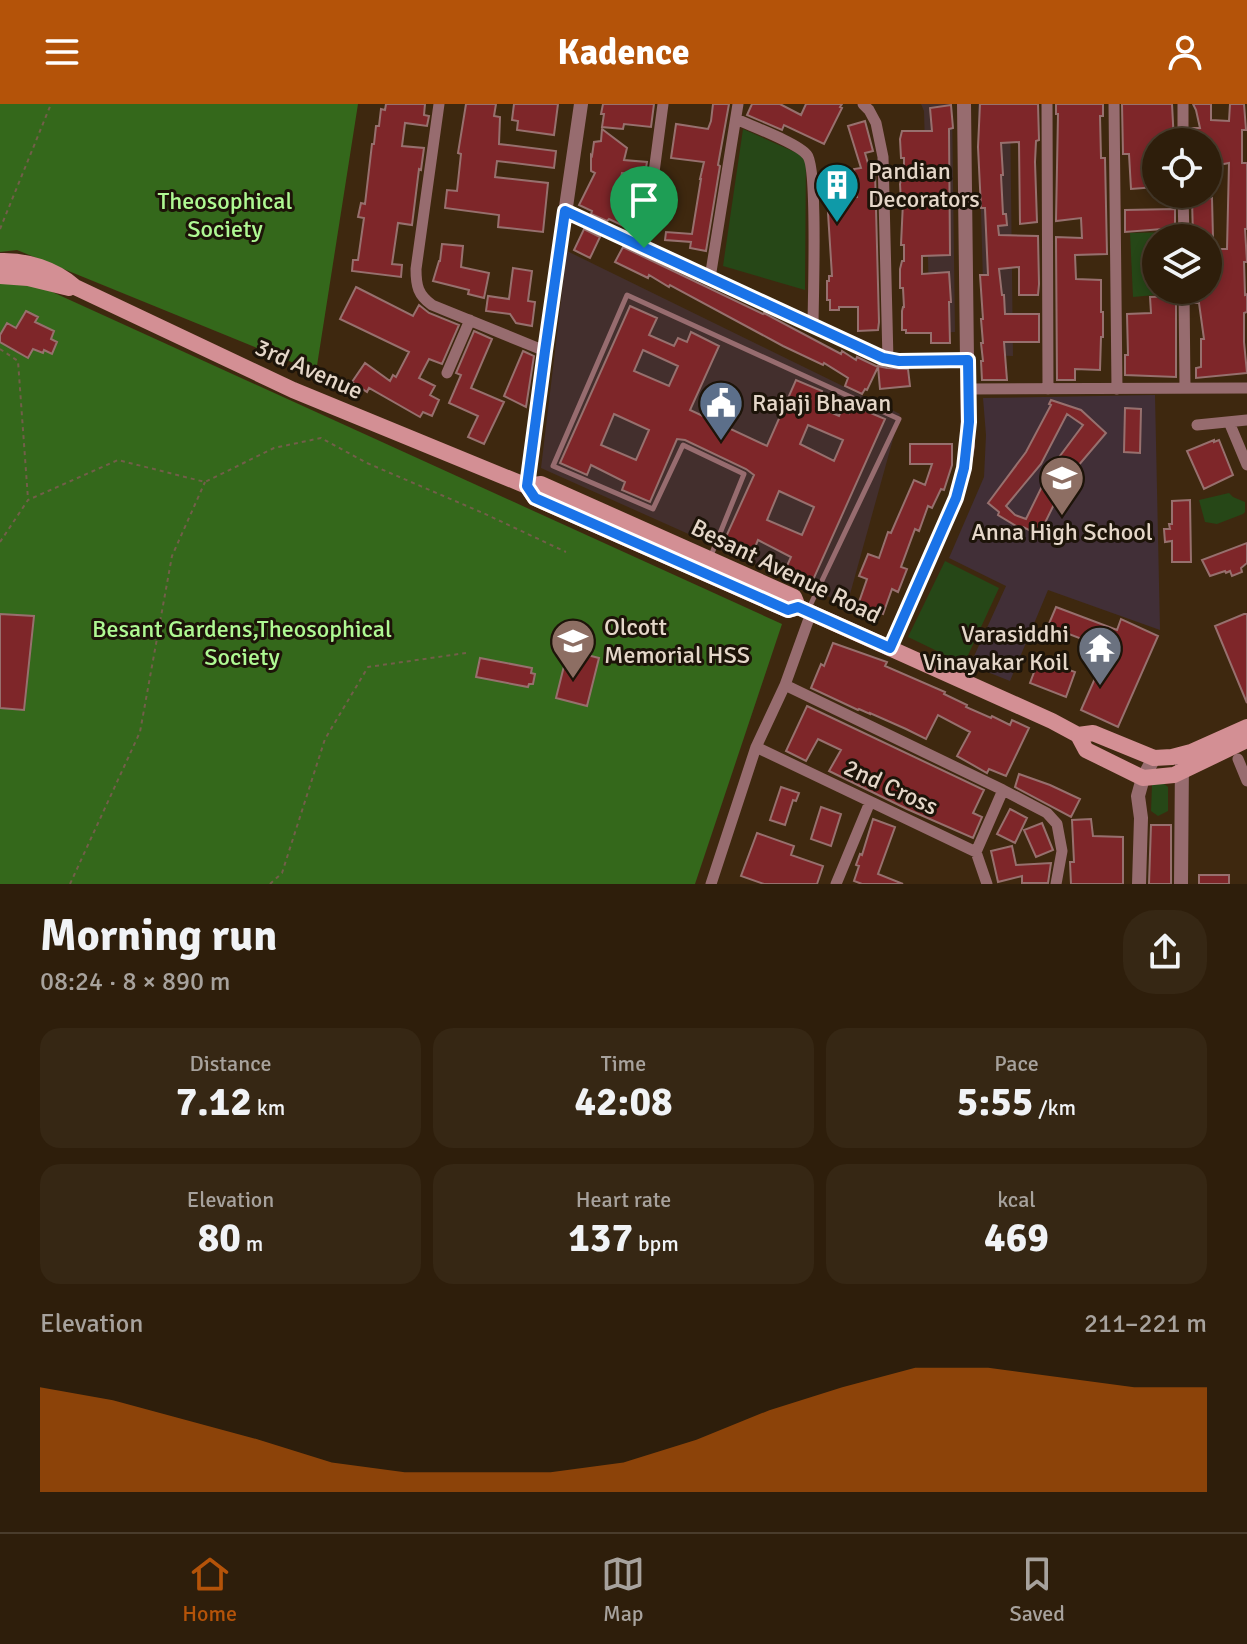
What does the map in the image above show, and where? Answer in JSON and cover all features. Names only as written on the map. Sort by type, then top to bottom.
[{"type":"main road","points":[[0,261],[33,264],[65,278],[75,287]]},
{"type":"main road","points":[[0,276],[28,278],[67,289],[75,287]]},
{"type":"main road","name":"3rd Avenue","points":[[75,287],[293,390],[527,486]]},
{"type":"main road","name":"Besant Avenue Road","points":[[527,486],[541,484],[710,559],[794,597],[806,610],[1078,735],[1093,733],[1154,758]]},
{"type":"main road","points":[[527,486],[535,498],[788,610],[806,610]]},
{"type":"main road","points":[[1078,735],[1086,750],[1143,778],[1174,775],[1185,759],[1247,727]]},
{"type":"main road","points":[[1154,758],[1185,759],[1247,740]]},
{"type":"street","points":[[439,104],[416,269],[419,294],[432,305],[545,351]]},
{"type":"street","points":[[527,486],[581,104]]},
{"type":"street","points":[[644,248],[663,104]]},
{"type":"street","points":[[710,278],[738,104]]},
{"type":"street","points":[[863,104],[876,123],[881,144],[888,360]]},
{"type":"street","points":[[890,648],[956,498],[968,446],[964,104]]},
{"type":"street","points":[[1047,104],[1048,389]]},
{"type":"street","points":[[1114,104],[1117,389]]},
{"type":"street","points":[[1183,104],[1183,128]]},
{"type":"street","points":[[736,119],[800,149],[810,158],[813,182],[813,327]]},
{"type":"street","points":[[565,211],[888,360],[968,360]]},
{"type":"street","points":[[1184,304],[1185,388]]},
{"type":"street","points":[[447,373],[470,320]]},
{"type":"street","points":[[968,389],[1247,388]]},
{"type":"street","points":[[1197,425],[1247,420]]},
{"type":"street","points":[[1229,422],[1247,465]]},
{"type":"street","points":[[711,884],[756,747],[785,685],[806,610]]},
{"type":"street","points":[[785,685],[1047,813],[1057,824],[1062,851],[1056,884]]},
{"type":"street","name":"2nd Cross","points":[[756,747],[976,852]]},
{"type":"street","points":[[1139,884],[1141,818],[1138,796],[1154,758]]},
{"type":"street","points":[[1181,884],[1185,759]]},
{"type":"street","points":[[1238,759],[1247,781]]},
{"type":"street","points":[[987,884],[976,852],[1003,790]]},
{"type":"street","points":[[836,884],[870,802]]},
{"type":"lane","points":[[710,559],[744,474],[683,445],[653,509],[553,466],[627,295],[899,419],[806,610]]},
{"type":"path","points":[[0,229],[50,104]]},
{"type":"path","points":[[0,349],[18,361],[28,500]]},
{"type":"path","points":[[70,884],[140,732],[172,556],[205,482],[274,448],[321,438],[367,463],[566,552]]},
{"type":"path","points":[[0,542],[28,500],[118,460],[205,482]]},
{"type":"path","points":[[270,884],[282,873],[325,739],[368,667],[466,653]]},
{"type":"shaded area","points":[[921,104],[952,104],[955,332],[930,333],[924,111]]},
{"type":"shaded area","points":[[978,104],[1010,104],[1013,356],[985,355]]},
{"type":"shaded area","points":[[567,251],[900,414],[847,605],[541,468]]},
{"type":"shaded area","name":"Anna High School","points":[[1155,395],[1160,630],[1048,590],[1010,681],[970,665],[1006,586],[949,558],[984,477],[986,435],[983,398]]},
{"type":"green space","name":"Theosophical Society","points":[[0,104],[358,104],[316,372],[17,250],[0,252]]},
{"type":"green space","points":[[743,129],[806,157],[805,290],[723,266]]},
{"type":"green space","points":[[1130,233],[1142,233],[1142,296],[1133,297]]},
{"type":"green space","name":"Besant Gardens,Theosophical Society","points":[[15,275],[782,624],[695,884],[0,884],[0,277]]},
{"type":"green space","points":[[1229,493],[1245,502],[1245,512],[1217,524],[1205,522],[1199,500]]},
{"type":"green space","points":[[945,561],[999,588],[964,664],[908,637]]},
{"type":"green space","points":[[1161,781],[1168,787],[1168,811],[1158,816],[1151,811],[1152,785]]},
{"type":"building","points":[[386,104],[425,104],[424,115],[429,116],[427,126],[405,123],[402,146],[424,148],[412,225],[398,223],[392,264],[402,265],[401,277],[352,271],[353,260],[358,260],[364,218],[358,217],[361,203],[365,204],[372,144],[381,109],[385,110]]},
{"type":"building","points":[[466,104],[496,104],[494,116],[500,117],[499,144],[556,151],[554,168],[497,161],[495,177],[548,183],[543,232],[498,227],[499,215],[445,208],[447,190],[457,191],[461,154],[458,153]]},
{"type":"building","points":[[514,104],[558,104],[554,135],[517,130],[518,121],[512,120]]},
{"type":"building","points":[[603,104],[654,104],[651,127],[624,124],[623,129],[602,127]]},
{"type":"building","points":[[713,104],[729,104],[706,251],[690,248],[691,242],[665,240],[666,232],[692,234],[704,162],[671,158],[676,124],[708,129]]},
{"type":"building","points":[[752,104],[780,104],[801,115],[806,104],[842,104],[842,108],[824,144],[784,125],[782,130],[747,115]]},
{"type":"building","points":[[980,104],[1038,104],[1039,140],[1036,141],[1035,162],[1037,222],[1020,224],[1019,142],[1001,143],[1003,214],[1006,214],[1007,225],[998,226],[999,235],[1038,236],[1038,295],[1019,295],[1019,267],[999,269],[1005,314],[1039,314],[1039,342],[1004,342],[1007,380],[982,380],[980,275],[988,275],[978,147]]},
{"type":"building","points":[[1056,104],[1103,104],[1103,116],[1100,116],[1101,158],[1105,158],[1107,254],[1075,255],[1076,279],[1101,280],[1103,337],[1100,370],[1075,369],[1075,380],[1057,380],[1056,237],[1082,238],[1081,218],[1056,221]]},
{"type":"building","points":[[1122,104],[1172,104],[1173,128],[1142,128],[1142,188],[1131,189],[1129,154],[1123,154]]},
{"type":"building","points":[[1193,104],[1211,104],[1211,120],[1229,121],[1230,104],[1244,104],[1246,130],[1242,130],[1242,163],[1247,163],[1247,262],[1244,262],[1247,312],[1244,313],[1244,342],[1247,373],[1196,378],[1196,368],[1201,367],[1201,339],[1204,339],[1199,304],[1222,304],[1222,249],[1227,249],[1229,163],[1222,164],[1222,128],[1200,128]]},
{"type":"building","points":[[951,105],[950,255],[922,256],[922,274],[949,272],[950,343],[931,343],[931,333],[906,333],[902,330],[904,307],[900,269],[904,261],[904,245],[901,245],[903,202],[900,184],[904,176],[904,158],[901,158],[900,139],[902,131],[932,131],[930,108]]},
{"type":"building","points":[[865,121],[873,151],[865,153],[869,167],[875,171],[879,322],[878,330],[858,331],[858,307],[830,310],[830,300],[827,300],[827,281],[832,276],[827,197],[857,197],[854,169],[861,168],[848,126]]},
{"type":"building","points":[[602,129],[627,148],[624,160],[647,162],[645,174],[622,173],[617,196],[640,210],[634,231],[591,214],[592,211],[579,205],[595,173],[591,171],[591,155],[594,142],[601,141]]},
{"type":"building","points":[[1192,208],[1212,208],[1213,224],[1193,224]]},
{"type":"building","points":[[1175,209],[1175,224],[1142,224],[1142,231],[1125,232],[1125,210]]},
{"type":"building","points":[[584,229],[600,237],[590,258],[574,250]]},
{"type":"building","points":[[442,244],[463,246],[461,267],[489,273],[484,298],[468,294],[469,290],[433,281]]},
{"type":"building","points":[[623,247],[764,313],[841,354],[842,351],[856,360],[857,357],[878,367],[867,390],[862,394],[845,386],[848,378],[824,363],[783,346],[670,285],[615,262]]},
{"type":"building","points":[[513,268],[532,271],[528,301],[535,302],[532,326],[516,323],[510,314],[486,311],[488,296],[509,299]]},
{"type":"building","points":[[356,287],[413,316],[419,305],[429,313],[459,325],[442,364],[429,359],[419,378],[435,386],[430,395],[439,400],[432,416],[423,412],[420,417],[369,388],[367,392],[352,382],[365,363],[390,381],[393,375],[396,377],[409,352],[340,319]]},
{"type":"building","points":[[1150,304],[1176,304],[1176,377],[1125,375],[1127,314],[1151,313]]},
{"type":"building","name":"Rajaji Bhavan","points":[[630,306],[657,318],[649,335],[674,346],[678,338],[687,342],[691,332],[719,346],[690,410],[767,446],[796,380],[822,391],[816,406],[839,416],[842,409],[849,413],[852,405],[885,419],[813,580],[786,568],[791,557],[758,540],[753,552],[725,539],[754,475],[685,440],[677,439],[650,502],[622,490],[625,482],[591,465],[587,475],[560,463]],"holes":[[[643,350],[678,366],[669,386],[634,371]],[[614,414],[649,430],[636,460],[601,445]],[[808,425],[843,440],[834,461],[800,444]],[[779,491],[814,507],[802,535],[767,520]]]},
{"type":"building","points":[[26,311],[38,317],[35,322],[54,331],[51,339],[57,342],[52,354],[33,349],[28,358],[0,342],[0,335],[7,323],[16,328]]},
{"type":"building","points":[[474,331],[492,339],[471,388],[504,402],[484,444],[468,437],[478,416],[449,403],[461,375],[456,373]]},
{"type":"building","points":[[523,351],[534,356],[526,407],[504,396]]},
{"type":"building","points":[[878,366],[908,369],[910,386],[880,389]]},
{"type":"building","points":[[1051,400],[1081,410],[1106,433],[1066,480],[1039,535],[1023,527],[1021,529],[998,515],[999,512],[988,503],[1026,452]],"holes":[[[1067,414],[1083,425],[1051,468],[1026,519],[1015,515],[1006,506],[1041,464]]]},
{"type":"building","points":[[1125,408],[1141,409],[1140,453],[1124,452]]},
{"type":"building","points":[[1219,440],[1233,475],[1204,489],[1187,451]]},
{"type":"building","points":[[910,444],[952,444],[952,465],[944,490],[941,489],[932,508],[928,506],[919,531],[915,529],[901,567],[907,569],[898,592],[892,589],[883,614],[858,605],[867,579],[859,576],[868,554],[879,558],[888,532],[891,533],[914,480],[925,485],[932,464],[910,464]]},
{"type":"building","points":[[1190,500],[1191,562],[1172,562],[1172,541],[1165,542],[1164,529],[1170,529],[1169,524],[1172,524],[1172,501]]},
{"type":"building","points":[[1247,543],[1247,563],[1241,568],[1242,572],[1232,576],[1230,571],[1225,571],[1210,576],[1202,560]]},
{"type":"building","points":[[1056,607],[1117,630],[1121,619],[1158,636],[1118,727],[1081,710],[1108,649],[1048,626]]},
{"type":"building","points":[[0,614],[34,616],[24,710],[0,708]]},
{"type":"building","points":[[1247,614],[1247,703],[1215,626]]},
{"type":"building","points":[[833,643],[887,662],[885,666],[945,692],[966,707],[991,718],[1010,725],[1012,720],[1029,728],[1006,776],[989,769],[987,773],[957,756],[970,732],[938,715],[926,739],[811,688]]},
{"type":"building","points":[[568,650],[599,658],[587,706],[556,698]]},
{"type":"building","points":[[480,658],[532,668],[531,673],[535,674],[533,684],[528,687],[476,677]]},
{"type":"building","points":[[1039,659],[1075,672],[1066,697],[1030,683]]},
{"type":"building","points":[[807,706],[984,790],[973,813],[982,817],[973,838],[829,771],[841,750],[818,739],[806,761],[786,751]]},
{"type":"building","points":[[1019,774],[1080,799],[1071,817],[1015,787]]},
{"type":"building","points":[[781,787],[799,793],[796,801],[793,800],[785,825],[770,820]]},
{"type":"building","points":[[821,807],[841,814],[831,846],[811,839]]},
{"type":"building","points":[[1010,809],[1027,818],[1015,843],[997,834]]},
{"type":"building","points":[[873,819],[895,827],[878,874],[903,884],[862,884],[854,881],[859,866],[856,865]]},
{"type":"building","points":[[1091,819],[1093,836],[1123,837],[1123,884],[1071,884],[1070,862],[1074,862],[1072,820]]},
{"type":"building","points":[[1042,823],[1053,850],[1036,857],[1024,830]]},
{"type":"building","points":[[1151,825],[1171,825],[1171,884],[1149,884]]},
{"type":"building","points":[[757,833],[794,846],[791,855],[823,866],[817,884],[764,884],[741,876]]},
{"type":"building","points":[[1012,846],[1016,865],[1051,863],[1048,883],[1022,883],[1022,876],[998,882],[991,851]]},
{"type":"building","points":[[1199,875],[1229,875],[1229,884],[1199,884]]},
{"type":"place","name":"Pandian Decorators","points":[[837,224]]},
{"type":"place","name":"Rajaji Bhavan","points":[[721,442]]},
{"type":"place","name":"Anna High School","points":[[1062,517]]},
{"type":"place","name":"Olcott Memorial HSS","points":[[573,680]]},
{"type":"place","name":"Varasiddhi Vinayakar Koil","points":[[1100,687]]},
{"type":"route","points":[[565,211],[644,248],[883,358],[899,361],[968,360],[968,446],[956,498],[890,648],[798,607],[788,610],[535,498],[527,486],[565,211]]}]
